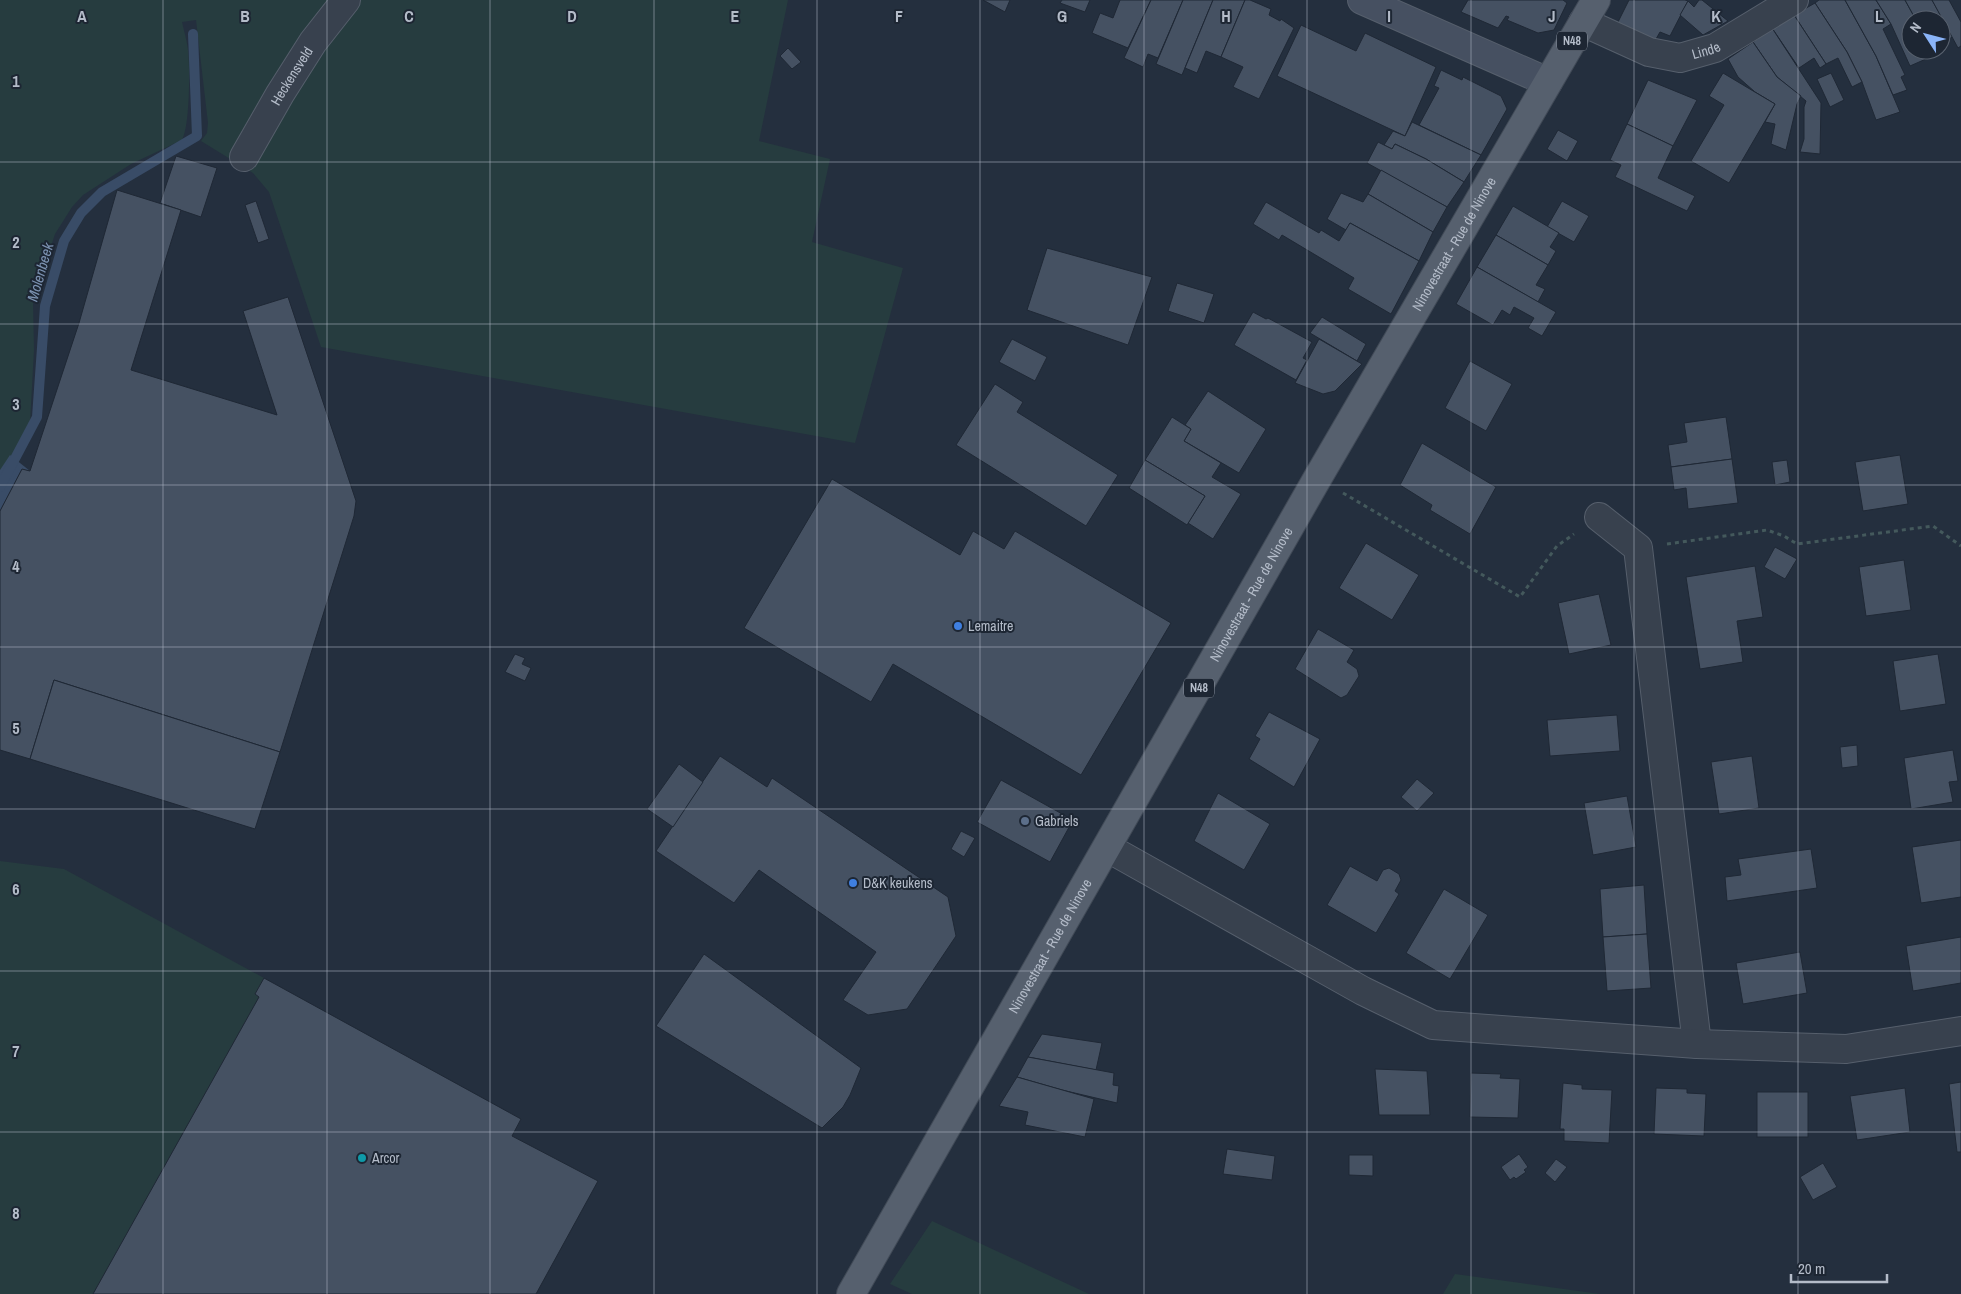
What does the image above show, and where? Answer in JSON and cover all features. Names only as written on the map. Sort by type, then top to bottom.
[{"type":"main road","points":[[1362,0],[1548,82]]},
{"type":"main road","name":"Ninovestraat - Rue de Ninove","points":[[852,1294],[1318,479],[1589,11]]},
{"type":"street","name":"Heckensveld","points":[[244,157],[280,94],[313,42],[346,0]]},
{"type":"street","name":"Linde","points":[[1589,11],[1649,52],[1680,58],[1715,48],[1794,0]]},
{"type":"street","points":[[1599,517],[1638,548],[1697,1044]]},
{"type":"street","points":[[1108,848],[1363,991],[1433,1025],[1697,1044],[1846,1048],[1961,1031]]},
{"type":"path","points":[[1318,479],[1520,597],[1557,546],[1599,517]]},
{"type":"path","points":[[1638,548],[1767,530],[1784,536],[1797,544],[1934,526],[1961,546]]},
{"type":"green space","points":[[0,0],[788,0],[759,141],[830,159],[812,242],[903,268],[855,443],[321,347],[269,192],[253,173],[201,141],[207,133],[208,123],[196,20],[182,22],[188,50],[189,82],[187,122],[182,140],[131,164],[83,195],[72,207],[55,234],[33,301],[34,350],[30,423],[0,484]]},
{"type":"green space","points":[[0,861],[64,869],[264,978],[256,994],[259,997],[93,1294],[0,1294]]},
{"type":"green space","points":[[932,1221],[1089,1294],[912,1294],[890,1284]]},
{"type":"green space","points":[[1455,1274],[1600,1294],[1443,1294]]},
{"type":"water","points":[[10,455],[30,471],[22,469],[0,511],[0,470]]},
{"type":"building","points":[[983,0],[1010,0],[1005,12]]},
{"type":"building","points":[[1062,0],[1090,0],[1085,12],[1060,3]]},
{"type":"building","points":[[1120,0],[1151,0],[1128,48],[1092,33],[1100,13],[1113,18]]},
{"type":"building","points":[[1151,0],[1183,0],[1158,58],[1148,54],[1143,67],[1124,58]]},
{"type":"building","points":[[1183,0],[1213,0],[1182,75],[1156,64]]},
{"type":"building","points":[[1213,0],[1245,0],[1221,57],[1206,51],[1197,73],[1185,68]]},
{"type":"building","points":[[1245,0],[1250,0],[1271,9],[1269,15],[1280,21],[1281,19],[1294,28],[1259,99],[1233,87],[1243,67],[1221,57]]},
{"type":"building","points":[[1468,0],[1563,0],[1567,3],[1554,30],[1538,33],[1507,20],[1509,17],[1506,16],[1498,28],[1461,12]]},
{"type":"building","points":[[1629,0],[1688,1],[1670,36],[1660,32],[1652,46],[1615,28]]},
{"type":"building","points":[[1699,0],[1702,0],[1728,21],[1703,35],[1680,15],[1688,1],[1694,7]]},
{"type":"building","points":[[1819,0],[1845,0],[1876,56],[1900,112],[1876,120],[1862,82],[1847,52],[1815,3]]},
{"type":"building","points":[[1845,0],[1876,0],[1891,24],[1883,29],[1905,75],[1901,77],[1907,90],[1893,95],[1876,56]]},
{"type":"building","points":[[1876,0],[1905,0],[1910,10],[1901,10],[1901,46],[1891,24]]},
{"type":"building","points":[[1905,0],[1932,0],[1938,10],[1910,10]]},
{"type":"building","points":[[1932,0],[1949,0],[1961,22],[1961,46],[1958,48],[1951,35],[1951,10],[1937,10]]},
{"type":"building","points":[[1815,3],[1847,52],[1862,82],[1852,87],[1838,58],[1826,64],[1794,15]]},
{"type":"building","points":[[1794,15],[1826,64],[1820,68],[1814,58],[1799,68],[1772,28]]},
{"type":"building","points":[[1301,25],[1356,51],[1365,33],[1436,67],[1405,136],[1277,76]]},
{"type":"building","points":[[1772,28],[1821,103],[1820,154],[1800,152],[1804,139],[1804,107],[1806,101],[1777,77],[1753,42]]},
{"type":"building","points":[[1753,42],[1777,77],[1801,96],[1797,104],[1786,150],[1771,144],[1775,124],[1765,122],[1775,104],[1755,92],[1738,77],[1728,59]]},
{"type":"building","points":[[788,48],[801,62],[792,69],[780,56]]},
{"type":"building","points":[[1907,60],[1924,60],[1910,66]]},
{"type":"building","points":[[1441,70],[1462,80],[1463,77],[1501,96],[1507,109],[1481,155],[1419,125],[1439,88],[1434,86]]},
{"type":"building","points":[[1723,73],[1775,104],[1729,183],[1691,161],[1724,105],[1709,96]]},
{"type":"building","points":[[1831,73],[1844,100],[1830,107],[1817,79]]},
{"type":"building","points":[[1648,80],[1697,100],[1673,146],[1627,124]]},
{"type":"building","points":[[1412,122],[1481,155],[1464,182],[1426,159],[1395,144],[1392,149],[1384,145],[1393,131],[1405,136]]},
{"type":"building","points":[[1627,124],[1673,146],[1658,178],[1695,196],[1687,211],[1615,177],[1621,165],[1610,160]]},
{"type":"building","points":[[1558,130],[1578,141],[1567,161],[1547,149]]},
{"type":"building","points":[[1378,142],[1392,149],[1395,144],[1426,159],[1464,182],[1447,207],[1367,163]]},
{"type":"building","points":[[176,156],[217,168],[201,217],[160,203]]},
{"type":"building","points":[[1381,170],[1447,207],[1433,232],[1368,194]]},
{"type":"building","points":[[117,190],[181,210],[131,370],[277,415],[243,311],[288,297],[356,501],[354,516],[280,752],[54,680],[30,759],[0,750],[0,511],[22,469],[30,471],[79,323]]},
{"type":"building","points":[[1341,193],[1363,202],[1368,194],[1433,232],[1419,261],[1350,223],[1346,230],[1327,219]]},
{"type":"building","points":[[256,201],[269,239],[258,243],[245,205]]},
{"type":"building","points":[[1562,201],[1589,216],[1574,242],[1547,227]]},
{"type":"building","points":[[1266,202],[1319,233],[1321,230],[1339,241],[1350,223],[1419,261],[1391,314],[1348,289],[1354,278],[1282,235],[1279,240],[1253,224]]},
{"type":"building","points":[[1513,206],[1559,233],[1550,247],[1556,251],[1548,265],[1496,235]]},
{"type":"building","points":[[1496,235],[1548,265],[1536,285],[1545,289],[1538,302],[1477,267]]},
{"type":"building","points":[[1047,248],[1152,277],[1128,345],[1027,310]]},
{"type":"building","points":[[1477,267],[1556,312],[1542,336],[1528,328],[1534,318],[1514,307],[1510,315],[1502,310],[1493,325],[1456,304]]},
{"type":"building","points":[[1177,283],[1214,294],[1204,323],[1168,311]]},
{"type":"building","points":[[1253,312],[1312,342],[1303,358],[1307,360],[1296,380],[1234,345]]},
{"type":"building","points":[[1322,317],[1366,344],[1357,361],[1310,333]]},
{"type":"building","points":[[1012,339],[1047,357],[1035,381],[999,362]]},
{"type":"building","points":[[1319,339],[1362,364],[1335,391],[1323,394],[1295,383]]},
{"type":"building","points":[[1470,361],[1512,384],[1486,431],[1445,408]]},
{"type":"building","points":[[995,384],[1023,402],[1017,412],[1118,475],[1086,526],[956,445]]},
{"type":"building","points":[[1208,391],[1266,429],[1239,473],[1184,441],[1191,429],[1185,425]]},
{"type":"building","points":[[1172,417],[1191,429],[1184,441],[1221,463],[1212,477],[1241,494],[1213,539],[1188,523],[1205,496],[1145,460]]},
{"type":"building","points":[[1726,417],[1732,459],[1671,467],[1668,445],[1687,442],[1684,423]]},
{"type":"building","points":[[1422,443],[1496,487],[1470,534],[1430,510],[1432,505],[1400,485]]},
{"type":"building","points":[[1900,455],[1908,504],[1863,511],[1855,462]]},
{"type":"building","points":[[1732,459],[1738,503],[1688,509],[1686,488],[1674,490],[1671,467]]},
{"type":"building","points":[[1145,460],[1205,496],[1187,525],[1129,488]]},
{"type":"building","points":[[1787,460],[1790,482],[1775,485],[1772,462]]},
{"type":"building","name":"Lemaitre","points":[[832,479],[960,555],[973,531],[1004,549],[1015,531],[1171,623],[1081,775],[893,664],[871,702],[744,628]]},
{"type":"building","points":[[1366,543],[1419,575],[1392,620],[1339,588]]},
{"type":"building","points":[[1775,547],[1797,559],[1785,579],[1764,567]]},
{"type":"building","points":[[1904,560],[1911,610],[1866,616],[1859,567]]},
{"type":"building","points":[[1755,566],[1763,617],[1737,621],[1743,662],[1700,669],[1686,577]]},
{"type":"building","points":[[1599,594],[1611,645],[1569,654],[1558,603]]},
{"type":"building","points":[[1318,629],[1354,650],[1347,662],[1357,669],[1359,676],[1347,695],[1341,698],[1295,669]]},
{"type":"building","points":[[515,654],[525,658],[522,664],[531,668],[525,681],[505,672]]},
{"type":"building","points":[[1938,654],[1946,704],[1900,711],[1893,661]]},
{"type":"building","points":[[54,680],[280,752],[255,829],[30,759]]},
{"type":"building","points":[[1269,712],[1320,739],[1294,787],[1249,759],[1260,739],[1255,736]]},
{"type":"building","points":[[1617,715],[1620,751],[1550,756],[1547,720]]},
{"type":"building","points":[[1857,745],[1858,766],[1842,768],[1840,747]]},
{"type":"building","points":[[1953,750],[1958,781],[1949,782],[1953,802],[1911,809],[1904,758]]},
{"type":"building","name":"D&K keukens","points":[[720,756],[767,787],[772,778],[948,897],[956,936],[907,1009],[868,1015],[843,1000],[876,952],[759,870],[734,903],[656,851]]},
{"type":"building","points":[[1752,756],[1759,808],[1719,814],[1711,762]]},
{"type":"building","points":[[679,764],[703,782],[673,827],[647,809]]},
{"type":"building","points":[[1417,779],[1434,793],[1417,811],[1401,797]]},
{"type":"building","name":"Gabriels","points":[[1001,780],[1073,820],[1050,862],[977,822]]},
{"type":"building","points":[[1218,793],[1270,824],[1244,870],[1194,841]]},
{"type":"building","points":[[1627,796],[1636,847],[1593,855],[1584,803]]},
{"type":"building","points":[[961,831],[975,838],[964,857],[951,849]]},
{"type":"building","points":[[1961,840],[1961,897],[1921,903],[1912,847]]},
{"type":"building","points":[[1811,849],[1817,888],[1727,901],[1725,877],[1741,875],[1738,859]]},
{"type":"building","points":[[1350,866],[1377,881],[1383,870],[1389,868],[1399,874],[1401,880],[1395,891],[1399,894],[1376,933],[1327,905]]},
{"type":"building","points":[[1644,885],[1647,934],[1603,937],[1600,889]]},
{"type":"building","points":[[1444,889],[1488,915],[1450,979],[1406,953]]},
{"type":"building","points":[[1647,934],[1651,988],[1607,991],[1603,937]]},
{"type":"building","points":[[1961,937],[1961,983],[1913,991],[1906,946]]},
{"type":"building","points":[[1800,952],[1807,993],[1743,1004],[1736,963]]},
{"type":"building","points":[[704,954],[861,1068],[843,1107],[822,1128],[656,1026]]},
{"type":"building","name":"Arcor","points":[[264,978],[521,1119],[512,1136],[598,1181],[536,1294],[93,1294],[259,997],[255,994]]},
{"type":"building","points":[[1042,1034],[1102,1043],[1096,1070],[1028,1057]]},
{"type":"building","points":[[1028,1057],[1114,1073],[1113,1085],[1119,1086],[1117,1103],[1017,1077]]},
{"type":"building","points":[[1375,1069],[1427,1071],[1430,1115],[1379,1115]]},
{"type":"building","points":[[1471,1073],[1501,1074],[1500,1078],[1520,1079],[1518,1118],[1470,1117]]},
{"type":"building","points":[[1017,1077],[1094,1099],[1085,1137],[1025,1125],[1028,1112],[999,1106]]},
{"type":"building","points":[[1961,1082],[1961,1152],[1957,1152],[1949,1084]]},
{"type":"building","points":[[1563,1083],[1582,1085],[1582,1089],[1612,1090],[1609,1143],[1564,1141],[1564,1129],[1560,1129]]},
{"type":"building","points":[[1656,1088],[1687,1089],[1687,1093],[1706,1094],[1704,1136],[1654,1134]]},
{"type":"building","points":[[1905,1088],[1910,1132],[1857,1140],[1850,1096]]},
{"type":"building","points":[[1757,1092],[1808,1092],[1808,1137],[1757,1137]]},
{"type":"building","points":[[1227,1149],[1275,1156],[1272,1180],[1223,1174]]},
{"type":"building","points":[[1519,1154],[1528,1167],[1524,1170],[1526,1172],[1516,1179],[1514,1177],[1510,1180],[1501,1167]]},
{"type":"building","points":[[1349,1155],[1373,1155],[1373,1176],[1349,1175]]},
{"type":"building","points":[[1556,1159],[1567,1167],[1555,1182],[1545,1173]]},
{"type":"building","points":[[1823,1163],[1837,1187],[1813,1200],[1800,1177]]},
{"type":"waterway","name":"Molenbeek","points":[[0,487],[37,417],[45,306],[64,241],[81,213],[102,192],[197,136],[193,34]]},
{"type":"place","name":"Lemaitre","points":[[958,626]]},
{"type":"place","name":"Gabriels","points":[[1025,821]]},
{"type":"place","name":"D&K keukens","points":[[853,883]]},
{"type":"place","name":"Arcor","points":[[362,1158]]}]
